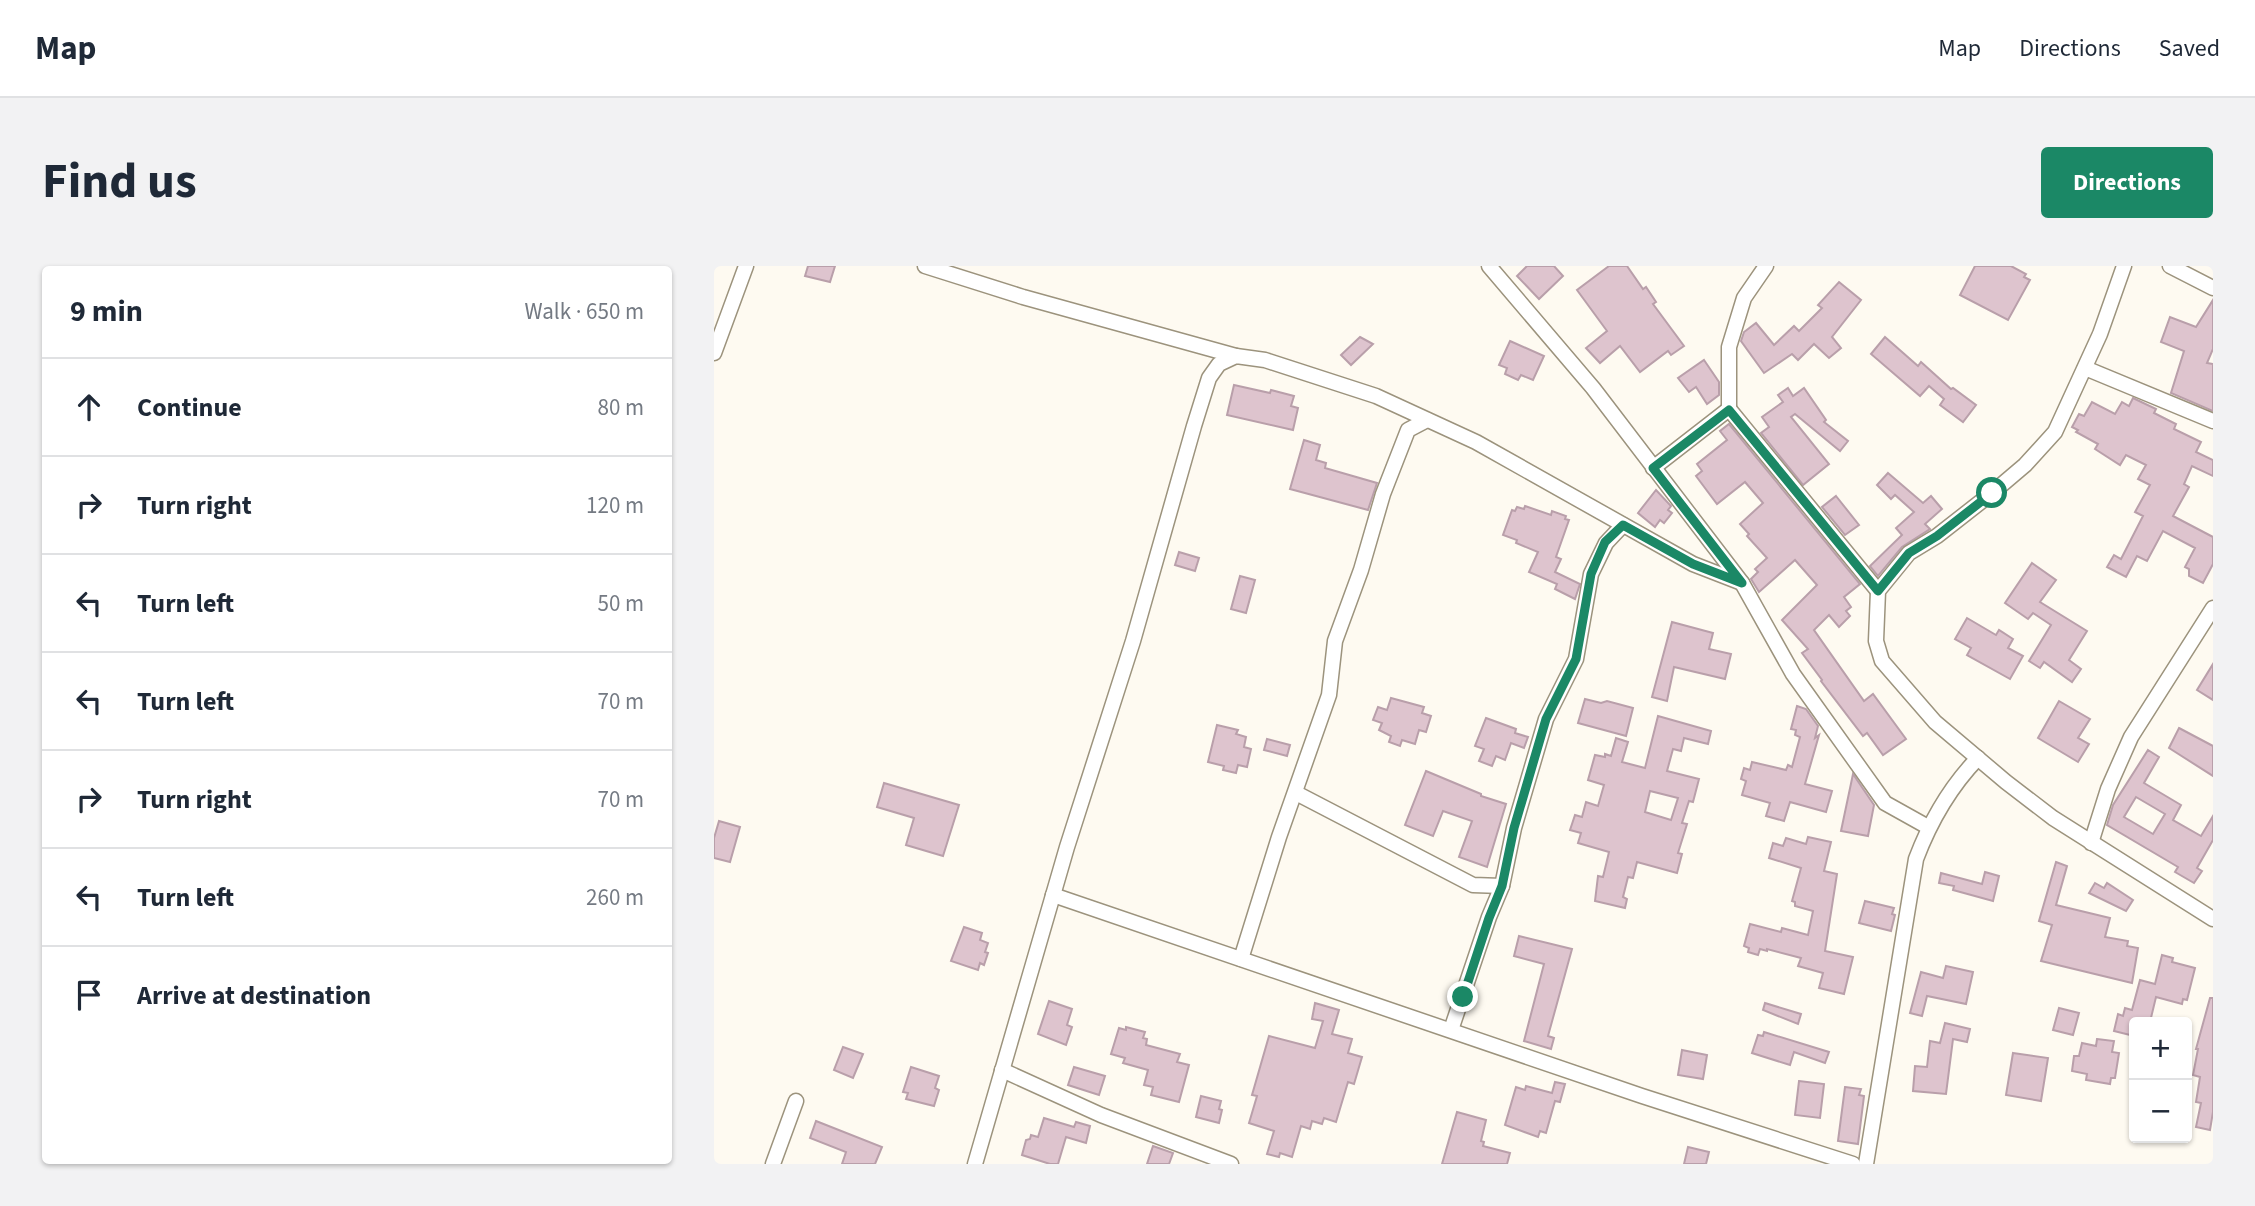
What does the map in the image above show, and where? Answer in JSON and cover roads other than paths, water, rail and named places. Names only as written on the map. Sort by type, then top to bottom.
[{"type":"street","points":[[714,353],[746,266]]},
{"type":"street","points":[[925,266],[1023,298],[1236,356],[1265,360],[1376,396],[1476,442],[1693,564],[1742,583]]},
{"type":"street","points":[[1489,266],[1592,388],[1742,583],[1793,674],[1885,803],[1928,827]]},
{"type":"street","points":[[1766,266],[1744,298],[1729,347],[1729,410],[1878,591]]},
{"type":"street","points":[[2124,266],[2101,334],[2055,432],[2025,465],[1937,536],[1909,553],[1878,591],[1875,641],[1882,661],[1935,722],[1978,758],[2053,818],[2213,919]]},
{"type":"street","points":[[2170,266],[2213,288]]},
{"type":"street","points":[[975,1164],[1209,379],[1219,364],[1236,356]]},
{"type":"street","points":[[2085,368],[2213,421]]},
{"type":"street","points":[[1653,468],[1729,410]]},
{"type":"street","points":[[1241,959],[1279,837],[1329,695],[1335,641],[1361,570],[1383,494],[1408,430],[1427,420]]},
{"type":"street","points":[[1451,1030],[1502,886],[1516,820],[1546,719],[1576,659],[1591,574],[1605,542],[1623,525]]},
{"type":"street","points":[[2091,843],[2108,789],[2131,737],[2213,608]]},
{"type":"street","points":[[1866,1164],[1916,859],[1928,827],[1964,773],[1978,758]]},
{"type":"street","points":[[1296,793],[1473,885],[1502,886]]},
{"type":"street","points":[[1053,895],[1759,1136],[1853,1164]]},
{"type":"street","points":[[1002,1070],[1192,1158],[1231,1164]]},
{"type":"street","points":[[773,1164],[796,1101]]}]
